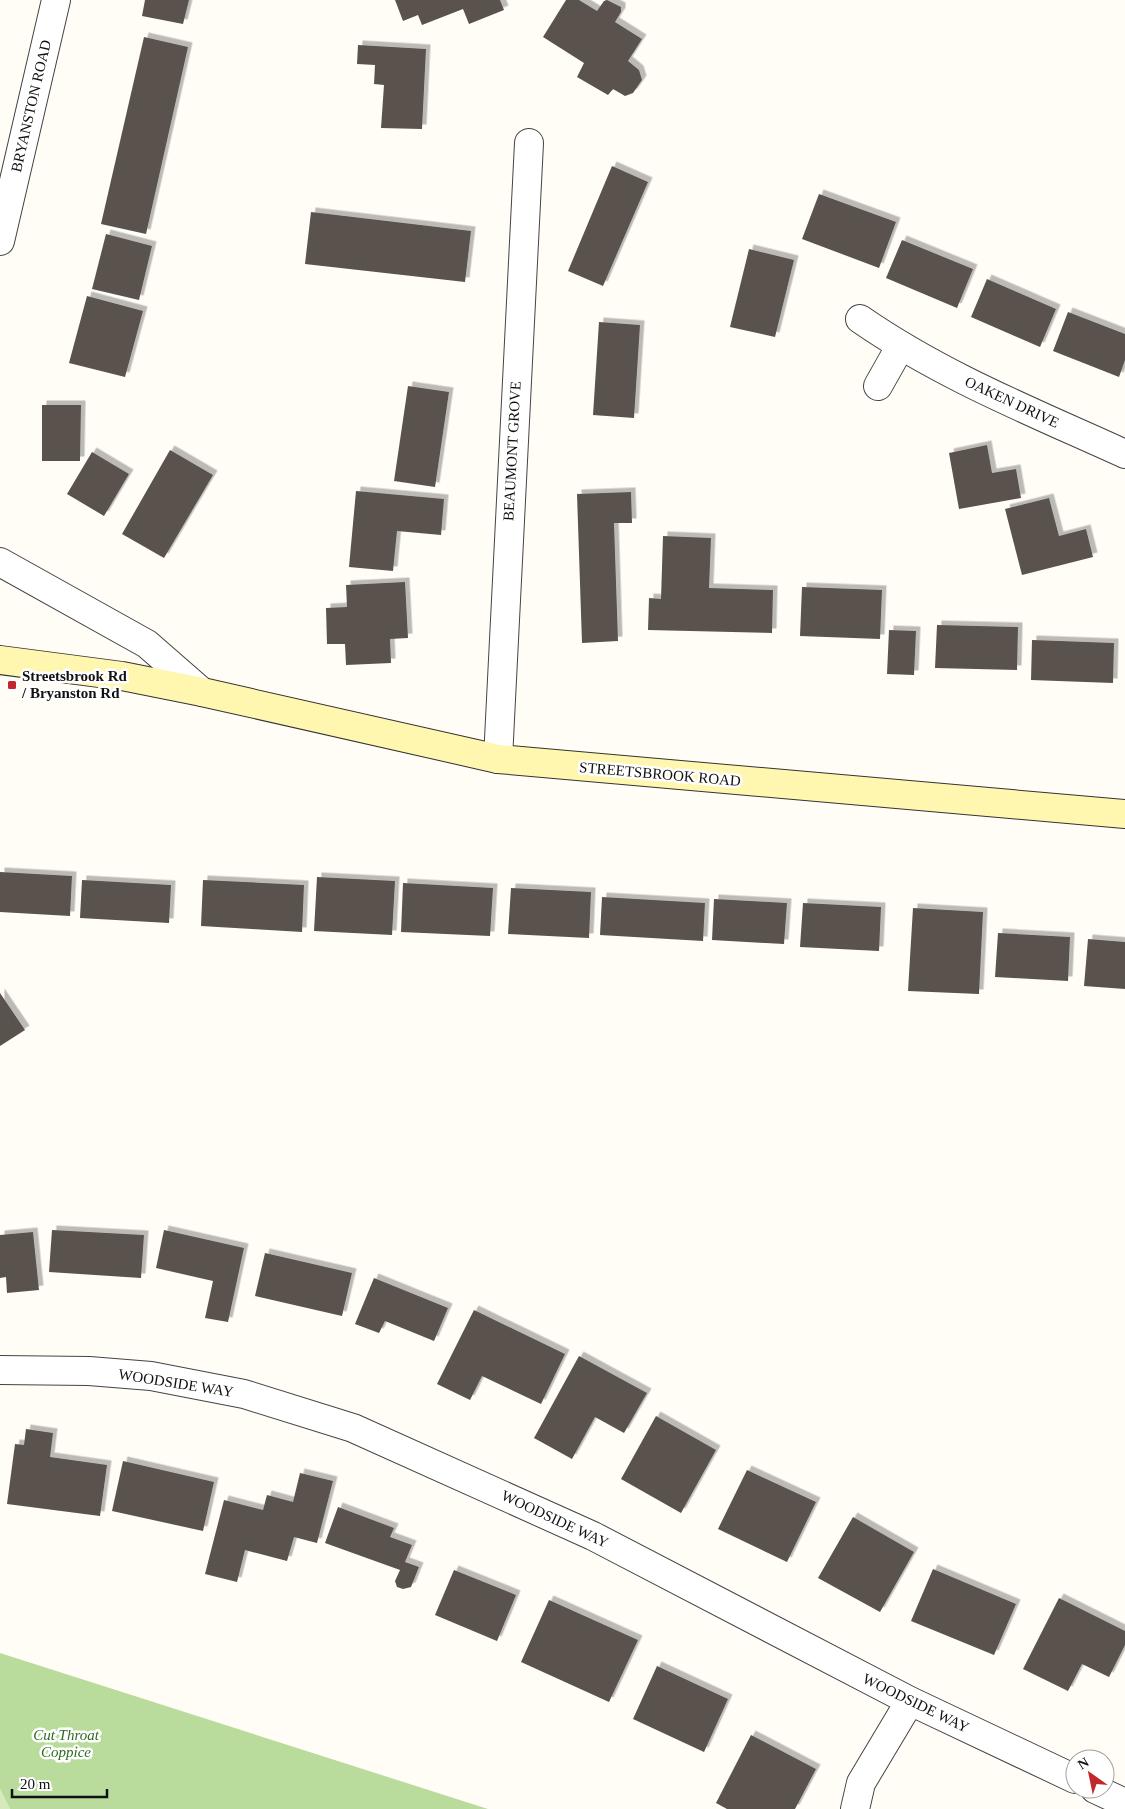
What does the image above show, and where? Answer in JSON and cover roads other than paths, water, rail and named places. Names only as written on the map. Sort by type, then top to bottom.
[{"type":"main road","name":"STREETSBROOK ROAD","points":[[0,660],[122,676],[202,692],[498,759],[1125,814]]},
{"type":"street","name":"BRYANSTON ROAD","points":[[0,241],[56,0]]},
{"type":"street","name":"BEAUMONT GROVE","points":[[498,759],[529,143]]},
{"type":"street","name":"OAKEN DRIVE","points":[[860,319],[900,347],[996,396],[1125,454]]},
{"type":"street","points":[[878,386],[900,347]]},
{"type":"street","name":"STREETSBROOK ROAD","points":[[0,562],[147,644],[202,692]]},
{"type":"street","name":"WOODSIDE WAY","points":[[0,1370],[80,1371],[151,1376],[244,1394],[354,1428],[593,1536],[910,1701],[1065,1775]]},
{"type":"street","points":[[855,1809],[861,1783],[910,1701]]},
{"type":"place","name":"Streetsbrook Rd / Bryanston Rd","points":[[12,685]]},
{"type":"park label","name":"Cut Throat Coppice","points":[[66,1744]]}]
